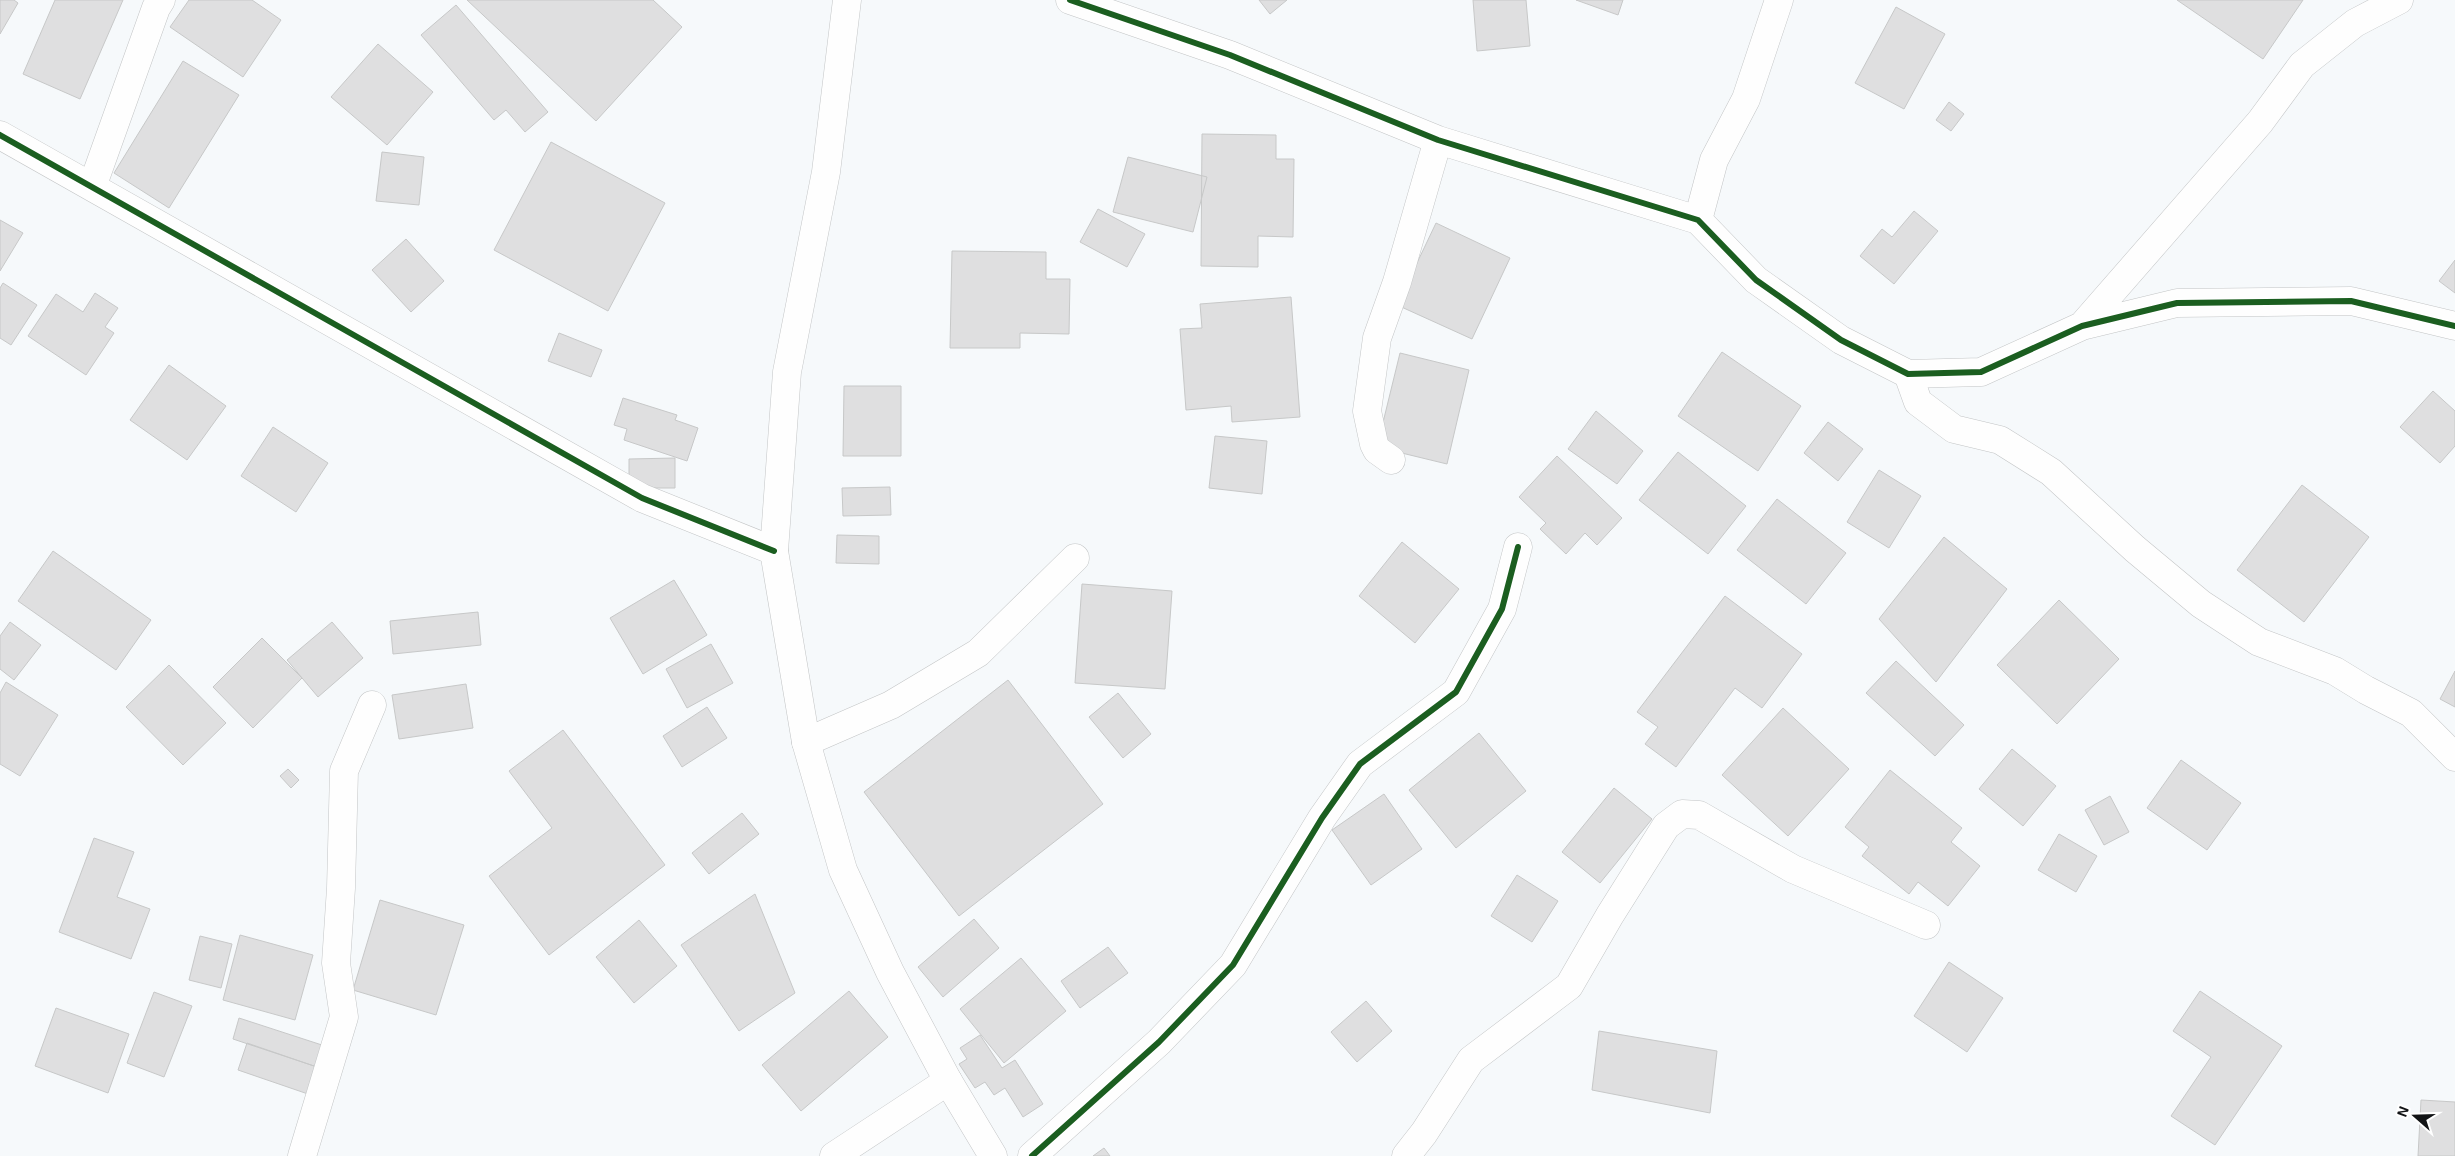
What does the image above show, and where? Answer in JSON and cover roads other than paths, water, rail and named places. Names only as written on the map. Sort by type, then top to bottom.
[{"type":"street","points":[[92,187],[160,0]]},
{"type":"street","points":[[847,0],[826,172],[787,372],[774,551],[806,742],[843,870],[890,972],[948,1081],[993,1156]]},
{"type":"street","points":[[1070,0],[1230,55],[1438,140],[1698,220],[1756,280],[1840,340],[1908,374],[1981,372],[2082,326],[2177,303],[2350,301],[2455,326]]},
{"type":"street","points":[[1698,220],[1714,160],[1746,99],[1779,0]]},
{"type":"street","points":[[2082,326],[2260,122],[2302,65],[2356,23],[2400,0]]},
{"type":"street","points":[[0,135],[642,498],[774,551]]},
{"type":"street","points":[[1391,460],[1377,450],[1374,444],[1367,412],[1377,338],[1397,282],[1438,140]]},
{"type":"street","points":[[1908,374],[1918,402],[1954,429],[2000,440],[2051,472],[2135,549],[2201,604],[2259,642],[2335,670],[2366,690],[2411,713],[2455,757]]},
{"type":"street","points":[[1032,1156],[1159,1042],[1233,965],[1299,854],[1360,764],[1456,692],[1502,609],[1518,547]]},
{"type":"street","points":[[806,742],[891,705],[978,653],[1075,558]]},
{"type":"street","points":[[302,1156],[344,1017],[336,963],[341,888],[344,772],[372,705]]},
{"type":"street","points":[[1406,1156],[1424,1133],[1471,1060],[1569,986],[1610,915],[1666,826],[1682,814],[1699,816],[1793,869],[1926,925]]},
{"type":"street","points":[[834,1156],[948,1081]]}]
